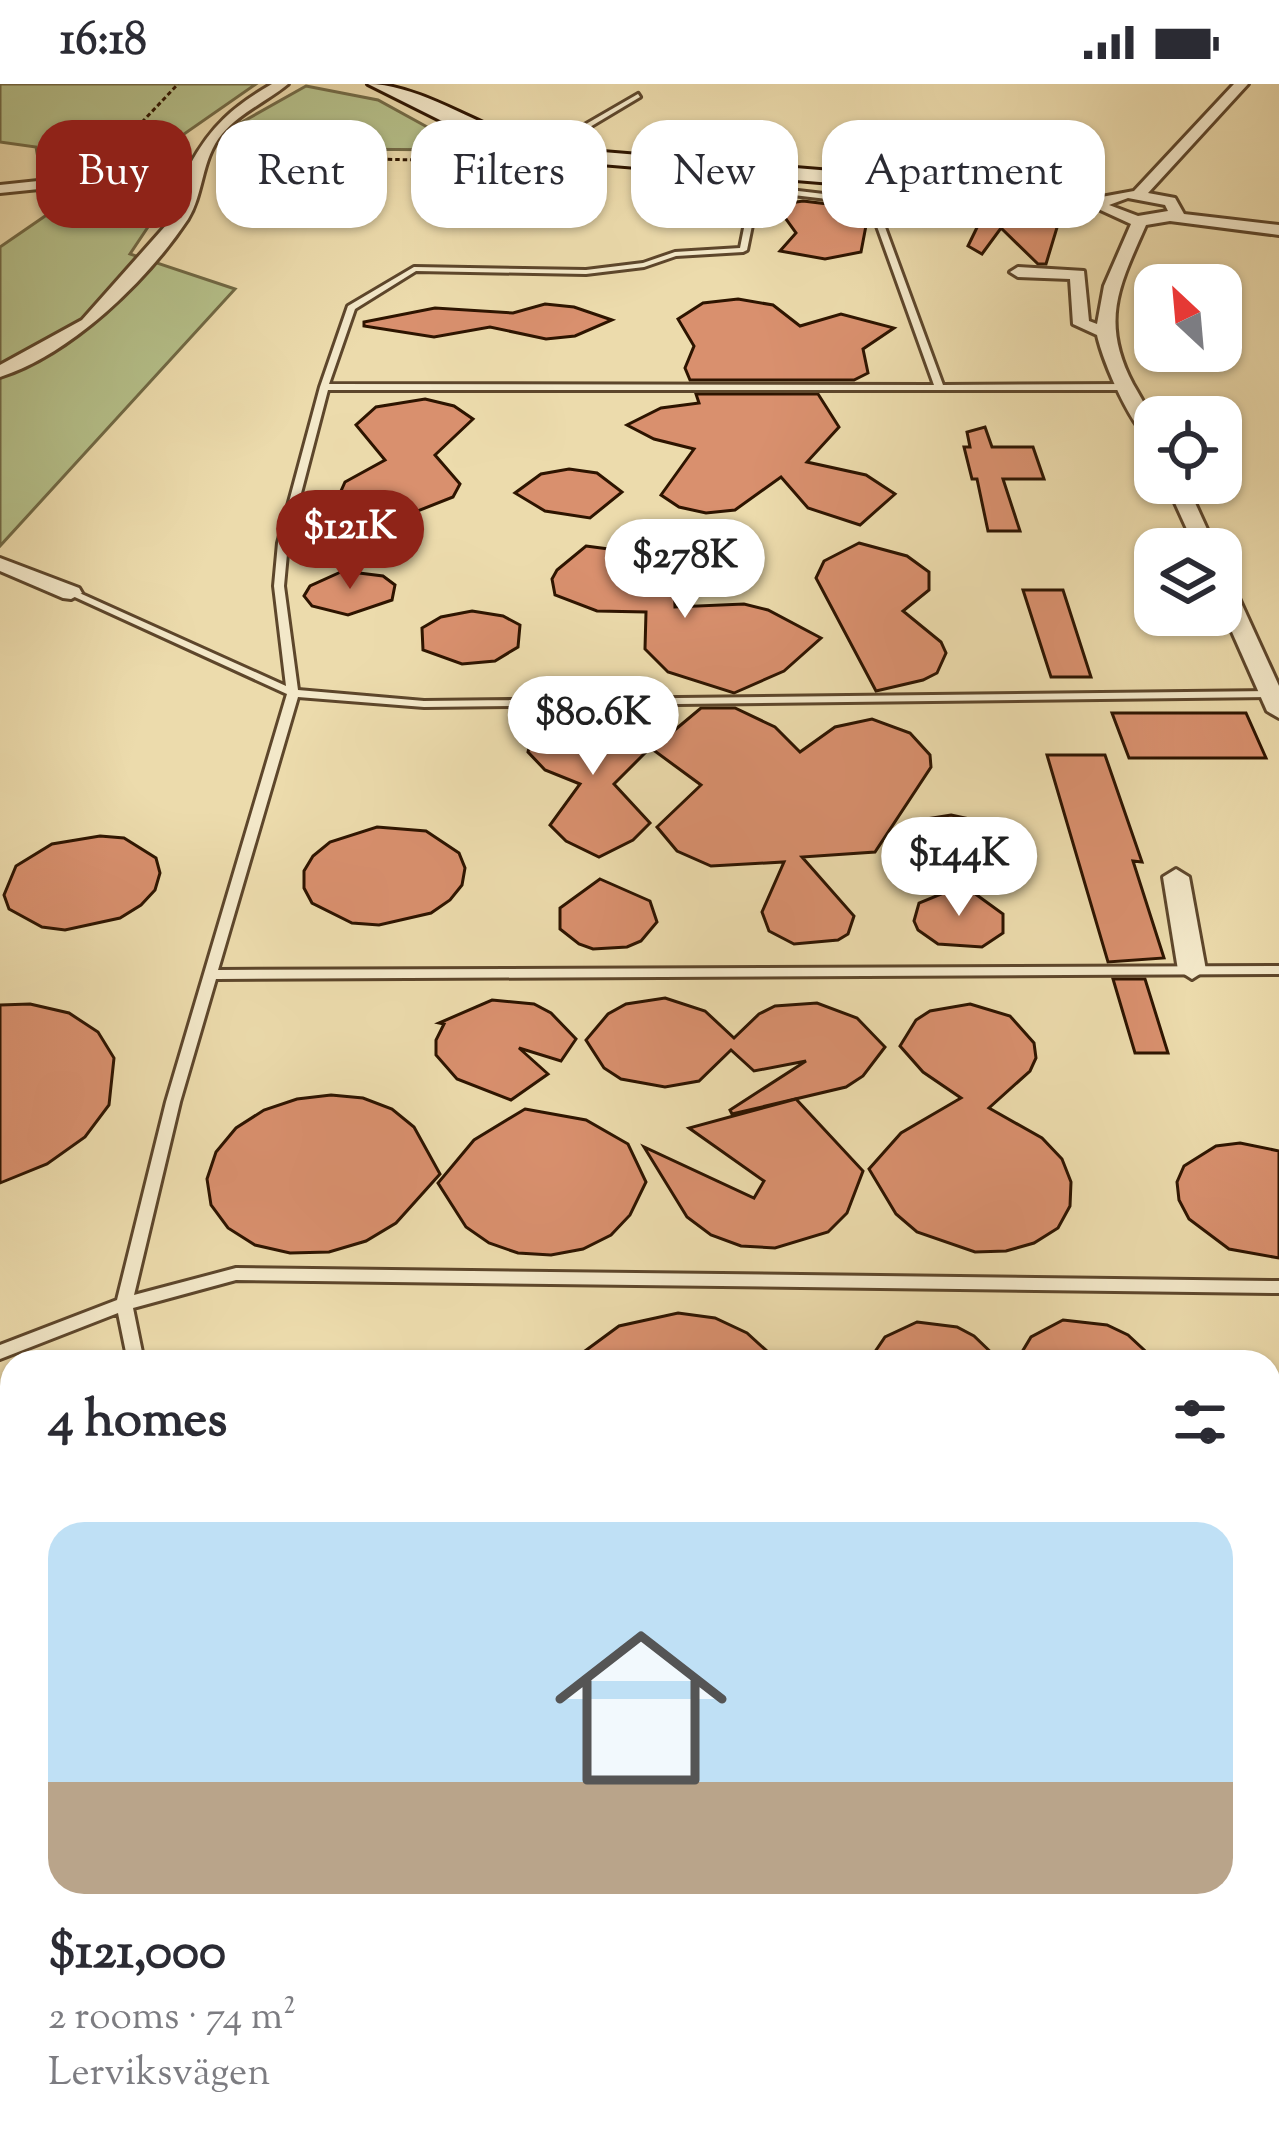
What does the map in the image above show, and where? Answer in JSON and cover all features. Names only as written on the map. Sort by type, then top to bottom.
[{"type":"main road","points":[[377,84],[453,120]]},
{"type":"main road","points":[[607,159],[822,176]]},
{"type":"street","points":[[0,372],[88,324],[183,215],[195,169],[212,137],[236,111],[281,84]]},
{"type":"street","points":[[1139,194],[1241,84]]},
{"type":"street","points":[[0,189],[36,186]]},
{"type":"street","points":[[1105,199],[1139,194],[1175,205],[1172,217]]},
{"type":"street","points":[[1105,208],[1114,216],[1140,221],[1172,217],[1279,230]]},
{"type":"street","points":[[1134,400],[1105,332],[1113,283],[1140,221]]},
{"type":"street","points":[[1018,272],[1078,274],[1081,324],[1105,332]]},
{"type":"street","points":[[0,565],[71,593]]},
{"type":"street","points":[[1242,629],[1275,702]]},
{"type":"street","points":[[1176,878],[1192,970]]},
{"type":"lane","points":[[597,120],[638,96]]},
{"type":"lane","points":[[134,1350],[124,1304],[173,1102],[293,693],[279,586],[283,543],[324,387],[351,308],[414,268],[586,272],[644,265],[675,254],[743,250],[756,188],[872,202],[939,388]]},
{"type":"lane","points":[[324,387],[1127,387]]},
{"type":"lane","points":[[71,593],[293,693],[424,704],[1275,702]]},
{"type":"lane","points":[[211,975],[1279,970]]},
{"type":"lane","points":[[5,1350],[124,1304],[236,1274],[1279,1287]]},
{"type":"path","points":[[146,120],[178,84]]},
{"type":"path","points":[[195,169],[411,160]]},
{"type":"green space","points":[[0,84],[256,84],[192,128],[192,120],[36,120],[36,147],[0,142]]},
{"type":"green space","points":[[306,86],[378,100],[414,120],[411,150],[387,149],[387,120],[246,120]]},
{"type":"green space","points":[[36,222],[36,228],[147,228],[130,254],[235,289],[0,546],[0,247]]},
{"type":"building","points":[[798,202],[822,203],[822,228],[866,228],[861,252],[825,259],[780,251],[796,233],[792,228],[798,228]]},
{"type":"building","points":[[977,228],[1001,228],[982,254],[968,246]]},
{"type":"building","points":[[1001,228],[1057,228],[1046,264],[1038,264]]},
{"type":"building","points":[[738,299],[773,305],[800,326],[841,314],[894,328],[863,349],[868,373],[854,380],[690,380],[685,368],[694,346],[678,319],[703,303]]},
{"type":"building","points":[[545,304],[574,307],[612,320],[575,336],[546,339],[490,327],[434,337],[364,326],[364,322],[435,308],[513,313]]},
{"type":"building","points":[[696,394],[818,394],[839,427],[807,462],[866,475],[895,494],[860,525],[808,508],[781,477],[735,510],[706,513],[679,507],[661,495],[694,449],[654,439],[627,425],[661,408],[699,403]]},
{"type":"building","points":[[425,399],[454,406],[473,419],[435,455],[460,484],[453,497],[410,514],[356,508],[341,491],[345,482],[385,460],[356,425],[376,407]]},
{"type":"building","points":[[985,427],[992,447],[1033,447],[1044,479],[1003,479],[1020,531],[988,531],[977,479],[972,479],[964,447],[970,447],[967,432]]},
{"type":"building","points":[[569,469],[597,473],[622,492],[590,518],[545,511],[515,493],[541,474]]},
{"type":"building","points":[[859,543],[907,556],[929,572],[929,590],[903,611],[941,642],[946,653],[937,673],[876,691],[816,578],[824,561]]},
{"type":"building","points":[[586,546],[639,553],[668,566],[674,575],[675,607],[744,604],[768,610],[821,638],[784,671],[734,693],[668,672],[645,649],[646,612],[597,611],[555,595],[552,579],[557,570]]},
{"type":"building","points":[[343,571],[383,576],[395,585],[392,600],[348,615],[312,606],[304,596],[310,586]]},
{"type":"building","points":[[1023,590],[1063,590],[1091,677],[1051,677]]},
{"type":"building","points":[[472,611],[503,616],[520,625],[518,647],[495,661],[462,664],[423,650],[422,628],[441,617]]},
{"type":"building","points":[[701,708],[735,708],[775,727],[800,752],[835,727],[872,719],[910,733],[930,755],[931,767],[875,852],[802,857],[854,916],[848,934],[838,940],[794,944],[769,931],[762,912],[784,862],[711,866],[677,851],[657,827],[701,785],[652,749]]},
{"type":"building","points":[[578,713],[617,717],[653,745],[614,784],[650,823],[633,840],[599,857],[566,841],[550,825],[580,784],[545,770],[528,752],[533,731]]},
{"type":"building","points":[[1112,713],[1246,713],[1266,758],[1129,758]]},
{"type":"building","points":[[1047,755],[1105,755],[1142,862],[1133,861],[1164,958],[1108,962]]},
{"type":"building","points":[[951,815],[984,822],[997,839],[965,870],[929,848],[907,822]]},
{"type":"building","points":[[377,827],[426,831],[459,853],[465,868],[462,885],[450,900],[431,913],[379,925],[352,923],[312,903],[304,888],[304,871],[313,856],[330,842]]},
{"type":"building","points":[[100,836],[124,838],[156,858],[160,873],[155,890],[141,905],[120,918],[65,930],[42,927],[9,909],[4,895],[16,866],[52,844]]},
{"type":"building","points":[[600,879],[650,901],[657,922],[641,941],[627,947],[593,949],[560,929],[560,908]]},
{"type":"building","points":[[963,885],[1003,914],[1003,933],[982,947],[938,944],[918,930],[914,921],[919,903]]},
{"type":"building","points":[[1113,979],[1145,979],[1168,1053],[1135,1053]]},
{"type":"building","points":[[665,998],[705,1011],[734,1038],[775,1006],[817,1003],[857,1018],[885,1047],[863,1076],[846,1087],[732,1114],[730,1110],[806,1061],[754,1071],[731,1050],[699,1081],[665,1087],[621,1079],[604,1068],[586,1040],[608,1014],[626,1004]]},
{"type":"building","points":[[492,1000],[534,1004],[551,1013],[576,1039],[561,1061],[519,1048],[548,1074],[511,1100],[457,1079],[436,1055],[436,1040],[444,1024],[439,1023]]},
{"type":"building","points":[[30,1004],[69,1013],[98,1032],[114,1058],[109,1105],[85,1137],[47,1164],[0,1183],[0,1005]]},
{"type":"building","points":[[970,1004],[1010,1016],[1034,1043],[1036,1058],[1030,1071],[989,1108],[1042,1138],[1062,1159],[1071,1182],[1070,1206],[1058,1228],[1034,1243],[1006,1251],[975,1252],[917,1232],[896,1214],[869,1169],[901,1133],[961,1098],[923,1072],[900,1046],[916,1020],[930,1011]]},
{"type":"building","points":[[331,1095],[363,1098],[392,1109],[414,1127],[440,1174],[396,1223],[366,1241],[329,1252],[290,1253],[255,1245],[228,1228],[211,1205],[207,1179],[216,1152],[236,1128],[264,1110]]},
{"type":"building","points":[[796,1099],[863,1171],[847,1213],[828,1232],[775,1248],[741,1246],[711,1235],[687,1217],[644,1147],[754,1198],[764,1181],[689,1128]]},
{"type":"building","points":[[525,1109],[586,1120],[628,1144],[646,1182],[630,1215],[611,1235],[583,1249],[551,1255],[518,1253],[489,1243],[466,1227],[438,1183],[474,1140]]},
{"type":"building","points":[[1240,1143],[1279,1151],[1279,1258],[1229,1249],[1189,1219],[1179,1200],[1177,1182],[1184,1166],[1216,1146]]},
{"type":"building","points":[[678,1313],[715,1318],[747,1333],[766,1350],[586,1350],[619,1326]]},
{"type":"building","points":[[1063,1320],[1107,1325],[1144,1350],[1023,1350],[1031,1337]]},
{"type":"building","points":[[917,1322],[957,1327],[989,1350],[876,1350],[885,1337]]}]
